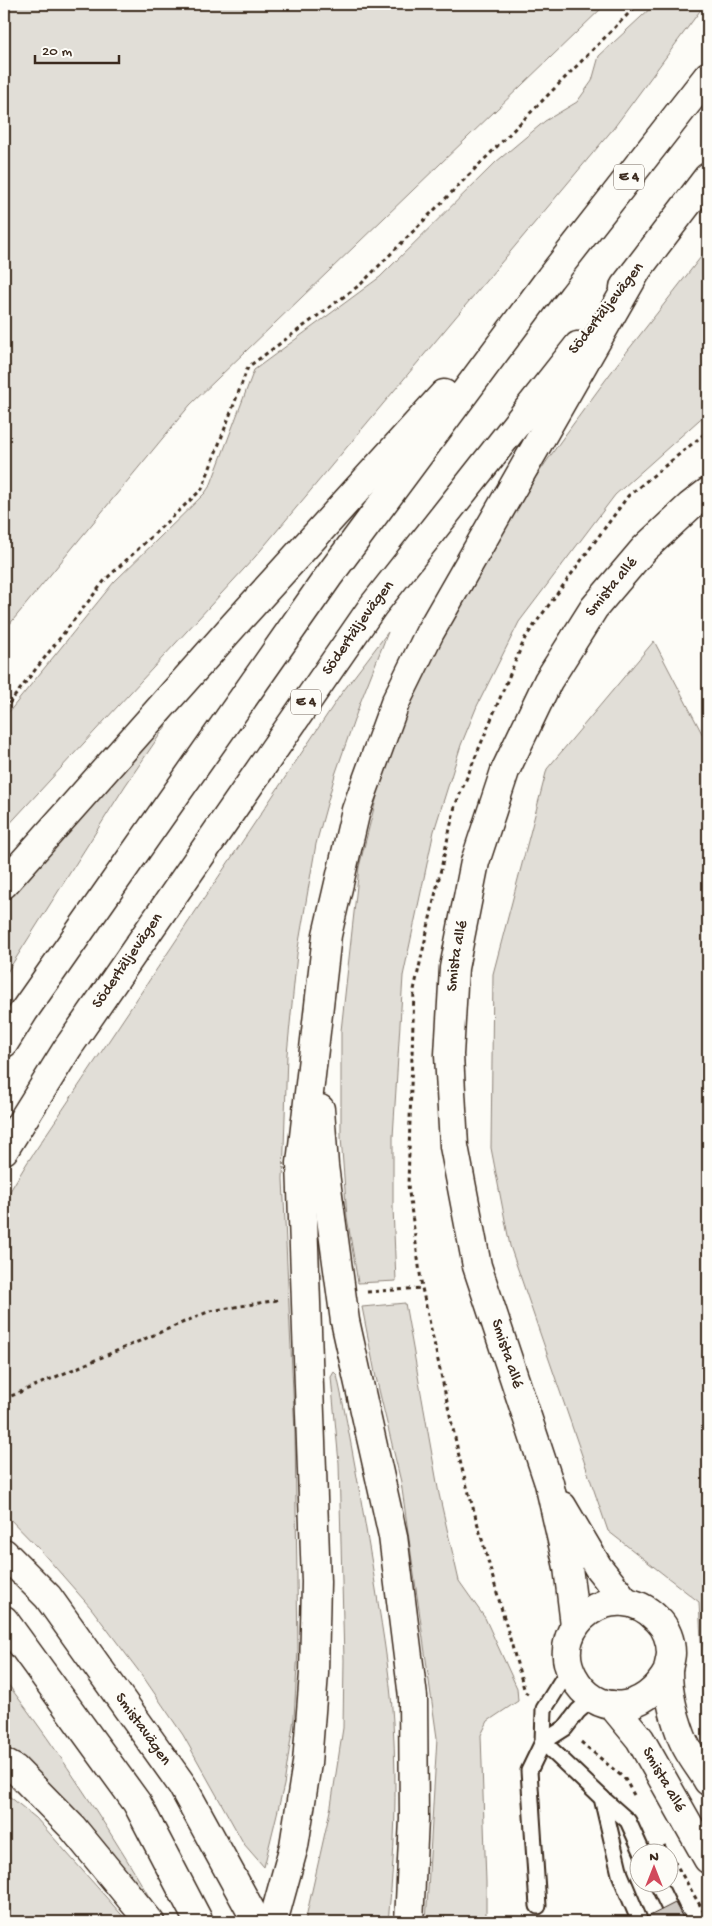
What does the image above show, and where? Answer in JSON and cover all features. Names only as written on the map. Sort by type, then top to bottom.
[{"type":"main road","name":"E 4","points":[[4,1044],[24,1011],[328,577],[550,278],[708,76]]},
{"type":"main road","name":"Södertäljevägen","points":[[4,1150],[67,1049],[373,606],[636,272],[708,177]]},
{"type":"main road","points":[[273,1922],[294,1846],[308,1764],[315,1655],[316,1563],[301,1163],[327,935],[356,810],[395,703],[430,632],[636,272]]},
{"type":"main road","points":[[4,884],[241,618],[550,278]]},
{"type":"main road","name":"Smista allé","points":[[708,492],[690,506],[644,549],[594,608],[548,681],[505,770],[475,862],[454,968],[449,1055],[454,1146],[477,1266],[549,1483],[568,1567],[575,1625],[567,1651],[569,1669],[579,1686],[602,1702],[640,1739],[708,1859]]},
{"type":"main road","points":[[314,1040],[324,1166],[345,1321],[392,1536],[413,1697],[414,1819],[409,1922]]},
{"type":"main road","name":"Smista allé","points":[[549,1483],[598,1567],[625,1600],[645,1608],[659,1620],[668,1636],[671,1654],[668,1672],[671,1697],[681,1737],[708,1781]]},
{"type":"main road","name":"Smistavägen","points":[[4,1552],[48,1597],[182,1785],[258,1922]]},
{"type":"main road","points":[[575,1625],[588,1612],[605,1603],[625,1600]]},
{"type":"main road","points":[[4,1620],[137,1803],[199,1922]]},
{"type":"main road","points":[[602,1702],[630,1705],[649,1697],[662,1684],[668,1672]]},
{"type":"main road","points":[[4,1762],[15,1769],[72,1827],[150,1922]]},
{"type":"lane","points":[[538,1906],[530,1771],[543,1742],[544,1709],[569,1669]]},
{"type":"lane","points":[[543,1742],[565,1728],[578,1711],[602,1702]]},
{"type":"lane","points":[[543,1742],[628,1821],[638,1844]]},
{"type":"lane","points":[[602,1798],[620,1874],[640,1922]]},
{"type":"lane","points":[[663,1894],[675,1919]]},
{"type":"path","points":[[4,710],[105,580],[202,488],[248,367],[361,284],[638,4]]},
{"type":"path","points":[[544,1709],[525,1692],[461,1465],[422,1288],[408,1185],[414,990],[455,806],[525,638],[628,496],[708,431]]},
{"type":"path","points":[[366,1292],[422,1288]]},
{"type":"path","points":[[4,1399],[210,1311],[279,1300]]},
{"type":"path","points":[[565,1728],[625,1779],[635,1796]]},
{"type":"path","points":[[659,1837],[663,1844]]},
{"type":"path","points":[[680,1872],[708,1919]]},
{"type":"shaded area","points":[[4,4],[606,4],[190,405],[4,631]]},
{"type":"shaded area","points":[[655,4],[705,4],[613,129],[255,557],[4,830],[4,718],[114,582],[205,493],[211,484],[254,370],[380,277],[496,162],[545,121],[577,102],[592,81],[599,56]]},
{"type":"shaded area","points":[[708,248],[708,412],[615,495],[519,622],[477,706],[461,745],[434,831],[403,976],[393,1137],[396,1281],[358,1283],[347,1217],[341,1137],[341,1031],[359,867],[387,757],[420,666],[486,549],[560,442],[618,363]]},
{"type":"shaded area","points":[[388,632],[360,703],[335,775],[316,844],[297,954],[287,1054],[283,1179],[295,1434],[298,1650],[294,1718],[284,1785],[264,1867],[244,1844],[183,1735],[144,1678],[91,1608],[41,1551],[4,1513],[4,1201],[27,1163],[341,694]]},
{"type":"shaded area","points":[[654,641],[708,745],[708,1688],[703,1678],[699,1602],[608,1531],[510,1246],[491,1148],[493,974],[547,769]]},
{"type":"shaded area","points":[[193,686],[125,786],[4,977],[4,900]]},
{"type":"shaded area","points":[[405,1303],[439,1494],[459,1581],[485,1618],[517,1688],[518,1701],[488,1721],[481,1735],[486,1922],[426,1922],[437,1738],[401,1482],[375,1373],[362,1307]]},
{"type":"shaded area","points":[[334,1372],[337,1375],[360,1493],[392,1702],[395,1822],[388,1922],[305,1922],[331,1806],[343,1728],[344,1660],[339,1463],[331,1377]]},
{"type":"shaded area","points":[[4,1679],[88,1798],[164,1922],[102,1847],[4,1751]]},
{"type":"shaded area","points":[[4,1792],[36,1818],[128,1922],[4,1922]]},
{"type":"building","points":[[675,1903],[685,1922],[638,1922]]}]
